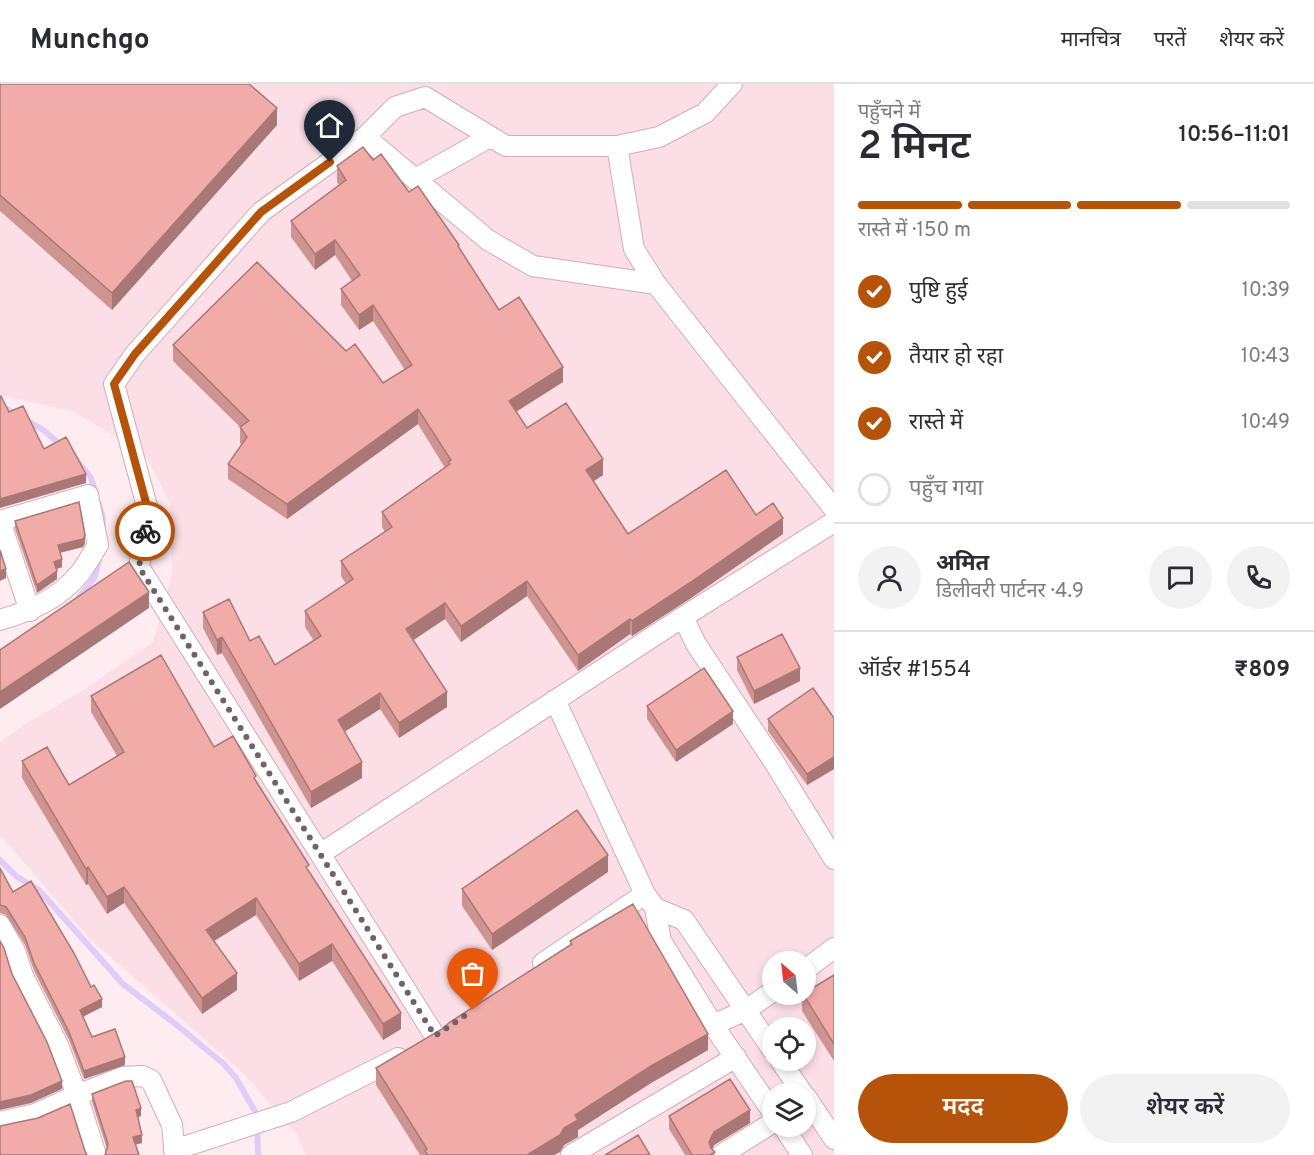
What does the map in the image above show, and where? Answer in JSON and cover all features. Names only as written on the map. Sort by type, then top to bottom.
[{"type":"street","points":[[435,1036],[139,567],[148,510],[114,384],[135,354],[261,212],[365,137],[395,106],[425,97],[506,146],[617,146],[659,137],[696,118],[705,113],[732,84]]},
{"type":"street","points":[[365,137],[489,240],[533,266],[656,284]]},
{"type":"street","points":[[415,179],[490,137]]},
{"type":"street","points":[[617,146],[634,249],[656,284],[834,509]]},
{"type":"street","points":[[0,620],[30,611],[46,603],[80,574],[98,545],[88,495],[0,521],[30,611]]},
{"type":"street","points":[[320,854],[682,617],[834,522]]},
{"type":"street","points":[[682,617],[696,645],[774,762],[834,859]]},
{"type":"street","points":[[555,700],[650,901],[661,941],[762,1097]]},
{"type":"street","points":[[531,972],[650,901]]},
{"type":"street","points":[[650,901],[684,920],[762,1034]]},
{"type":"street","points":[[0,925],[15,951],[23,976],[57,1045],[77,1095],[96,1155]]},
{"type":"street","points":[[816,962],[834,948]]},
{"type":"street","points":[[713,1024],[746,1010],[762,999]]},
{"type":"street","points":[[0,1122],[35,1114],[123,1077],[142,1076],[151,1080],[172,1125],[179,1150],[291,1112],[405,1054],[454,1023]]},
{"type":"street","points":[[571,1155],[736,1057]]},
{"type":"street","points":[[816,1112],[834,1139]]},
{"type":"street","points":[[721,1155],[762,1129]]},
{"type":"street","points":[[790,1137],[802,1155]]},
{"type":"shaded area","points":[[0,84],[834,84],[834,1155],[306,1155],[297,1135],[244,1074],[91,940],[0,835],[0,742],[25,724],[79,693],[153,642],[172,574],[170,503],[144,453],[72,411],[0,395]]},
{"type":"building","points":[[0,84],[249,84],[277,108],[112,293],[0,195]]},
{"type":"building","points":[[363,147],[373,160],[381,154],[409,192],[418,186],[459,245],[499,310],[519,297],[563,367],[509,401],[527,428],[566,403],[603,459],[586,470],[628,534],[726,470],[756,515],[773,503],[783,518],[691,582],[632,621],[630,619],[578,655],[527,581],[461,626],[445,603],[406,629],[447,692],[399,723],[380,693],[338,720],[362,762],[311,792],[222,637],[217,640],[203,612],[229,599],[250,641],[259,636],[275,665],[321,636],[305,611],[353,579],[341,561],[392,527],[382,512],[450,464],[448,462],[451,460],[418,409],[287,504],[228,464],[247,437],[240,427],[249,421],[173,345],[257,262],[346,351],[355,344],[383,383],[412,365],[373,305],[359,315],[341,289],[360,275],[335,240],[315,254],[291,221],[346,180],[337,166]]},
{"type":"building","points":[[1,396],[9,412],[23,406],[44,449],[66,437],[86,474],[0,499]]},
{"type":"building","points":[[79,502],[85,535],[83,539],[58,545],[62,559],[54,562],[57,571],[37,585],[15,521]]},
{"type":"building","points":[[0,550],[6,569],[0,571]]},
{"type":"building","points":[[129,562],[149,592],[0,692],[0,650]]},
{"type":"building","points":[[782,634],[800,668],[754,691],[737,657]]},
{"type":"building","points":[[161,655],[214,747],[233,736],[256,776],[254,778],[309,865],[306,867],[401,1013],[383,1024],[332,944],[299,964],[256,898],[206,930],[237,973],[202,998],[124,887],[107,897],[88,867],[86,869],[22,761],[47,747],[69,785],[124,752],[91,696]]},
{"type":"building","points":[[704,668],[733,711],[676,750],[647,706]]},
{"type":"building","points":[[813,688],[834,718],[834,757],[807,774],[768,719]]},
{"type":"building","points":[[577,810],[608,855],[492,934],[462,889]]},
{"type":"building","points":[[0,868],[13,892],[31,881],[74,953],[91,987],[94,985],[102,999],[80,1010],[92,1037],[115,1029],[125,1057],[84,1071],[69,1032],[34,963],[25,937],[6,907],[0,905]]},
{"type":"building","points":[[633,904],[708,1034],[651,1066],[575,1115],[578,1120],[564,1128],[560,1135],[527,1155],[428,1155],[425,1151],[427,1149],[376,1068],[442,1029],[572,944],[570,941]]},
{"type":"building","points":[[0,941],[12,974],[47,1042],[62,1081],[31,1095],[0,1102]]},
{"type":"building","points":[[834,975],[834,1044],[810,1005],[816,1005],[816,986]]},
{"type":"building","points":[[730,1079],[750,1110],[714,1132],[709,1142],[715,1152],[710,1155],[692,1155],[669,1116]]},
{"type":"building","points":[[126,1081],[132,1081],[141,1108],[136,1110],[142,1135],[133,1137],[139,1155],[105,1155],[108,1144],[92,1094]]},
{"type":"building","points":[[70,1104],[87,1155],[0,1155],[0,1126],[38,1118]]},
{"type":"building","points":[[638,1135],[650,1155],[605,1155]]},
{"type":"waterway","points":[[0,405],[42,429],[62,446]]},
{"type":"waterway","points":[[76,459],[91,478],[96,494]]},
{"type":"waterway","points":[[99,504],[103,526]]},
{"type":"waterway","points":[[77,600],[95,577],[101,551]]},
{"type":"waterway","points":[[0,860],[16,876],[39,890],[123,984],[224,1064],[236,1078],[257,1115],[258,1155]]},
{"type":"way so far","points":[[145,531],[139,567],[435,1036],[473,1010]]},
{"type":"route","points":[[145,531],[148,510],[122,422],[114,384],[135,354],[261,212],[330,162]]}]
